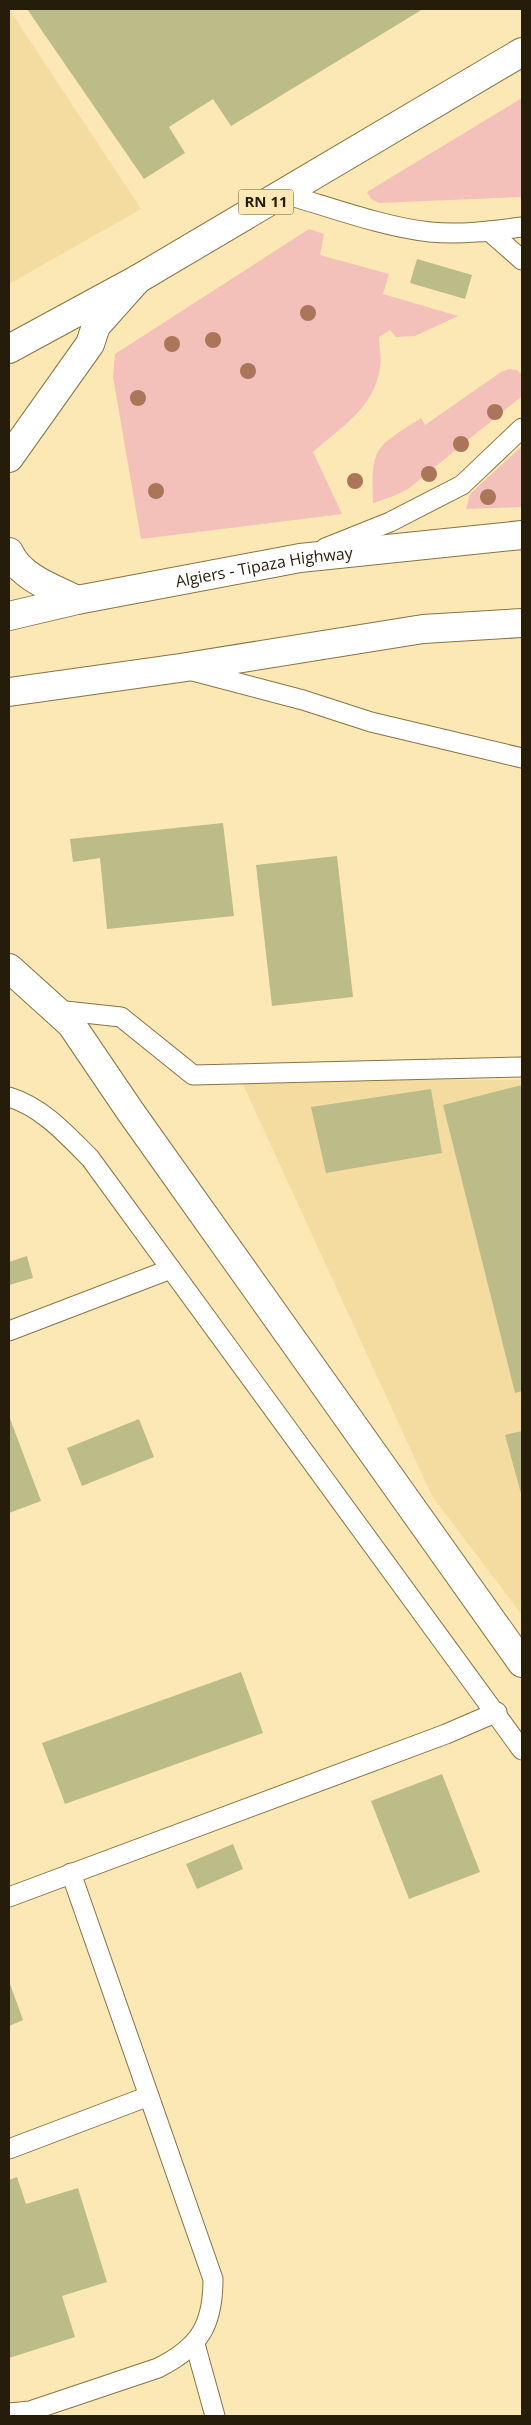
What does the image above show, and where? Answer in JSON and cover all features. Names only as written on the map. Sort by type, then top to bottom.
[{"type":"main road","name":"RN 11","points":[[9,349],[138,279],[522,52]]},
{"type":"main road","points":[[9,459],[90,344],[96,326],[138,279]]},
{"type":"main road","name":"Algiers - Tipaza Highway","points":[[9,616],[78,600],[300,558],[522,535]]},
{"type":"main road","points":[[9,552],[22,570],[39,581],[78,600]]},
{"type":"main road","points":[[9,692],[180,668],[422,629],[522,623]]},
{"type":"main road","points":[[9,968],[71,1024],[158,1151],[522,1663]]},
{"type":"lane","points":[[281,193],[373,219],[430,232],[489,231],[522,228]]},
{"type":"lane","points":[[489,231],[522,260]]},
{"type":"lane","points":[[300,558],[390,522],[462,485],[522,428]]},
{"type":"lane","points":[[180,668],[303,700],[372,722],[522,758]]},
{"type":"lane","points":[[56,1010],[121,1018],[193,1075],[522,1067]]},
{"type":"lane","points":[[9,1097],[57,1124],[90,1158],[497,1712],[522,1750]]},
{"type":"lane","points":[[9,1331],[172,1269]]},
{"type":"lane","points":[[9,1896],[437,1738],[497,1712]]},
{"type":"lane","points":[[9,2413],[30,2411],[158,2368],[178,2358],[195,2344],[207,2324],[213,2302],[212,2279],[71,1874]]},
{"type":"lane","points":[[9,2149],[149,2096]]},
{"type":"lane","points":[[195,2344],[215,2416]]},
{"type":"shaded area","points":[[9,9],[141,209],[9,284]]},
{"type":"shaded area","points":[[522,98],[522,197],[379,203],[371,199],[367,192]]},
{"type":"shaded area","points":[[309,229],[324,234],[320,255],[389,274],[383,294],[458,316],[415,336],[396,337],[390,330],[379,337],[380,368],[377,382],[371,394],[355,416],[313,452],[342,514],[141,539],[113,377],[115,354]]},
{"type":"shaded area","points":[[509,369],[517,370],[522,374],[522,396],[408,489],[373,503],[373,469],[375,459],[385,443],[421,418],[425,425],[501,372]]},
{"type":"shaded area","points":[[522,446],[522,507],[466,509],[470,494]]},
{"type":"shaded area","points":[[240,1078],[522,1080],[522,1615],[432,1496]]},
{"type":"building","points":[[27,9],[423,9],[231,126],[213,99],[169,127],[185,153],[144,179]]},
{"type":"building","points":[[417,259],[472,275],[465,299],[410,283]]},
{"type":"building","points":[[223,823],[234,916],[107,929],[100,858],[73,862],[70,839]]},
{"type":"building","points":[[337,856],[353,997],[272,1006],[256,865]]},
{"type":"building","points":[[522,1085],[522,1391],[515,1393],[443,1105]]},
{"type":"building","points":[[431,1089],[442,1153],[326,1173],[311,1107]]},
{"type":"building","points":[[27,1256],[33,1278],[9,1285],[9,1262]]},
{"type":"building","points":[[9,1416],[41,1501],[9,1513]]},
{"type":"building","points":[[139,1419],[154,1457],[82,1486],[67,1448]]},
{"type":"building","points":[[522,1431],[522,1497],[505,1435]]},
{"type":"building","points":[[241,1672],[263,1733],[65,1804],[42,1743]]},
{"type":"building","points":[[442,1774],[480,1872],[409,1899],[371,1801]]},
{"type":"building","points":[[233,1844],[243,1869],[197,1889],[186,1864]]},
{"type":"building","points":[[9,1981],[23,2020],[9,2026]]},
{"type":"building","points":[[17,2177],[26,2204],[78,2188],[107,2282],[62,2296],[75,2337],[9,2358],[9,2180]]}]
